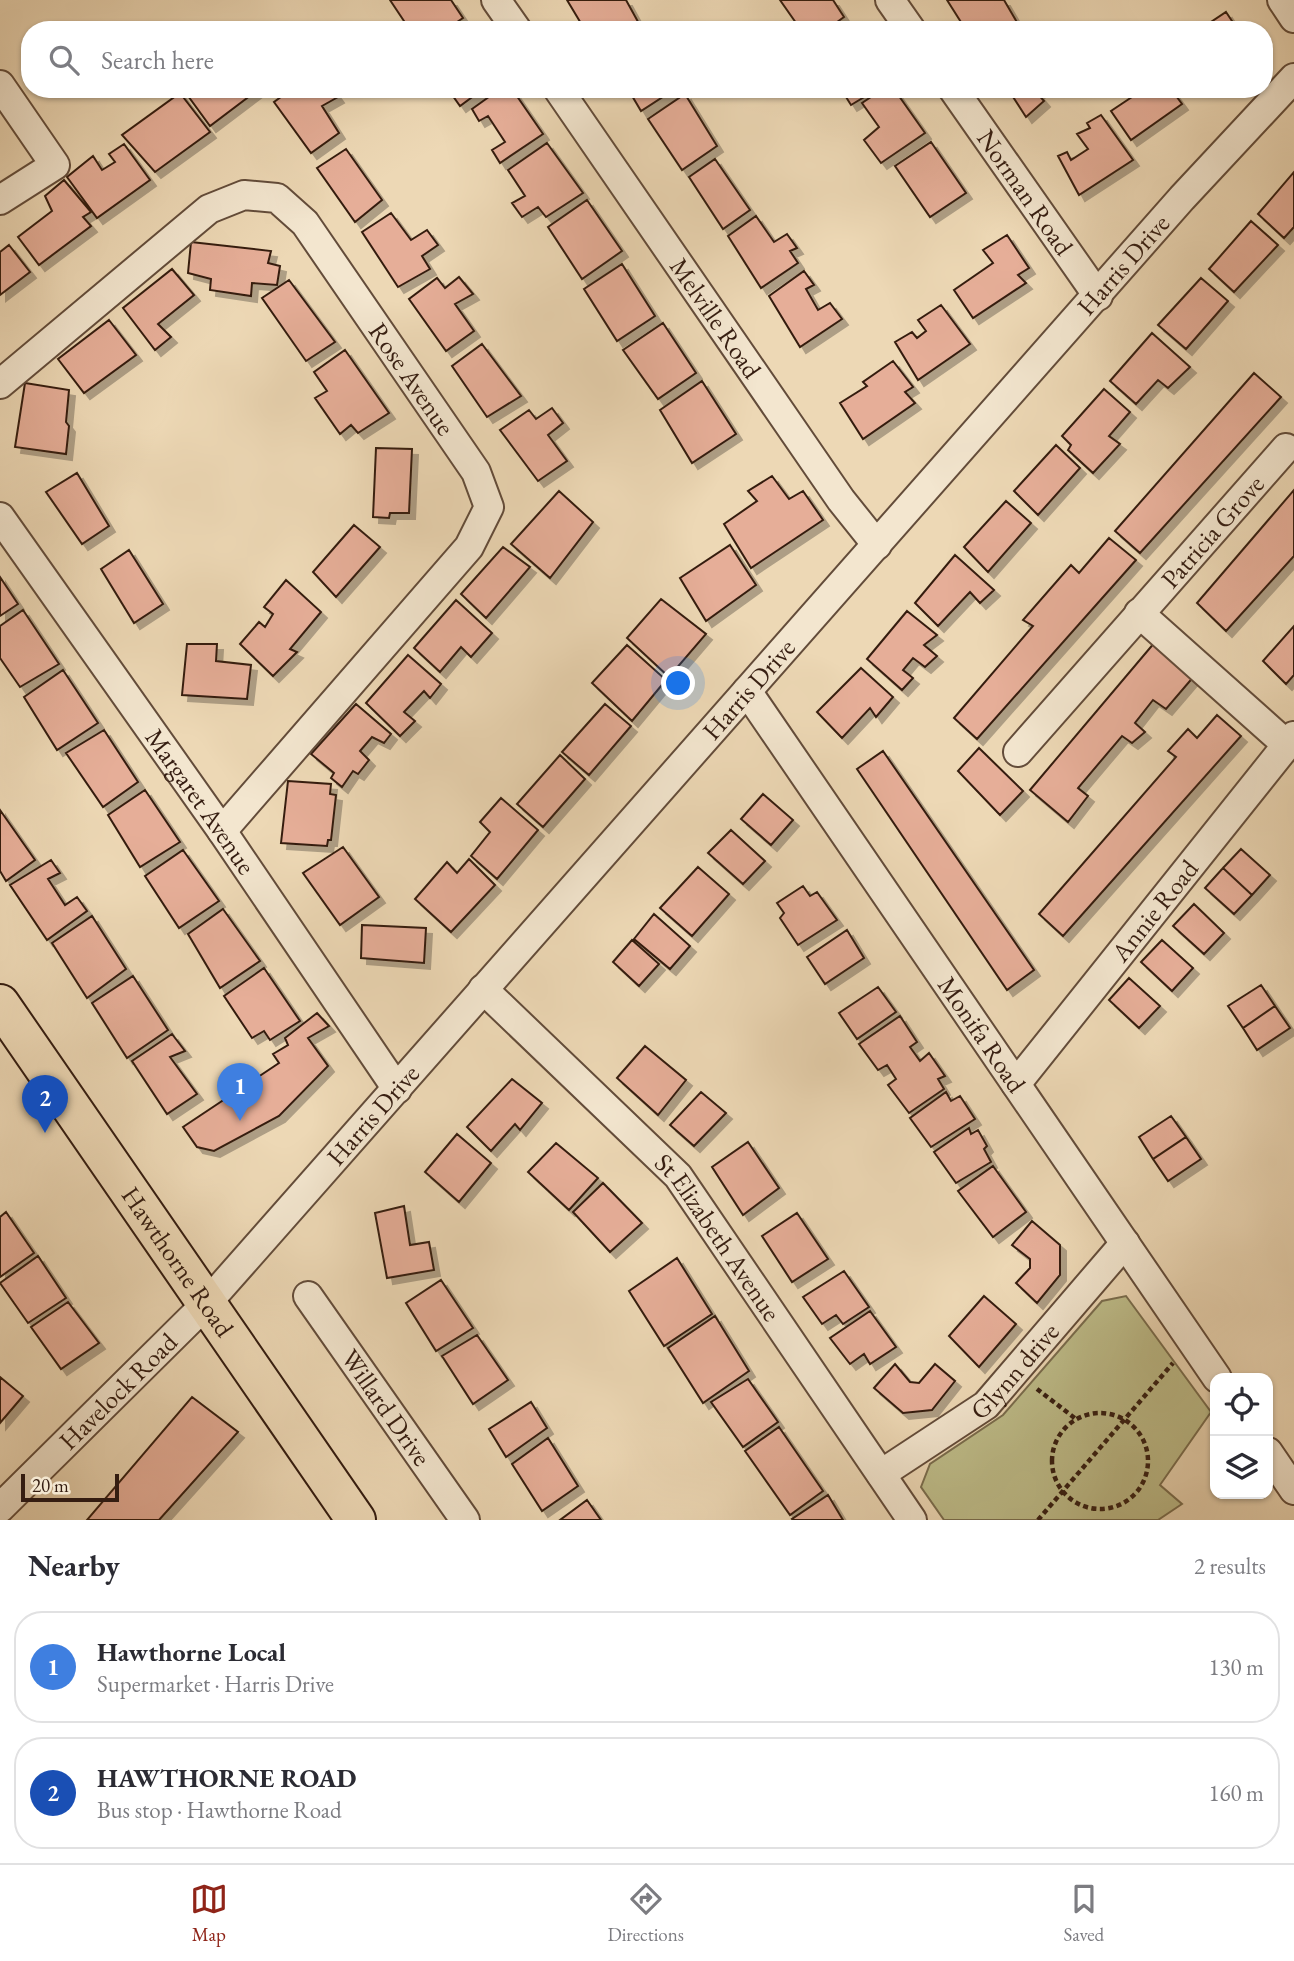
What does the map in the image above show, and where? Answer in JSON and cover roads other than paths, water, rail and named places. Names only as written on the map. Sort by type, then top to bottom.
[{"type":"main road","name":"Hawthorne Road","points":[[0,1004],[356,1520]]},
{"type":"street","points":[[496,0],[511,21]]},
{"type":"street","points":[[890,0],[905,21]]},
{"type":"street","points":[[1282,0],[1294,18]]},
{"type":"street","name":"Harris Drive","points":[[207,1303],[1182,198],[1294,78]]},
{"type":"street","points":[[0,85],[55,165],[0,200]]},
{"type":"street","name":"Melville Road","points":[[564,98],[841,500],[877,545]]},
{"type":"street","name":"Norman Road","points":[[959,98],[1098,296]]},
{"type":"street","name":"Rose Avenue","points":[[0,384],[209,209],[244,195],[277,198],[305,223],[476,472],[489,507],[470,547],[433,586],[222,831]]},
{"type":"street","name":"Patricia Grove","points":[[1018,752],[1286,448]]},
{"type":"street","name":"Margaret Avenue","points":[[0,517],[222,831],[397,1089]]},
{"type":"street","points":[[1139,613],[1290,740]]},
{"type":"street","name":"Monifa Road","points":[[747,691],[1214,1373]]},
{"type":"street","name":"Annie Road","points":[[1016,1084],[1290,740]]},
{"type":"street","name":"St Elizabeth Avenue","points":[[483,989],[678,1176],[912,1520]]},
{"type":"street","name":"Glynn drive","points":[[881,1474],[986,1405],[1125,1243]]},
{"type":"street","name":"Willard Drive","points":[[308,1296],[465,1520]]},
{"type":"street","name":"Havelock Road","points":[[0,1508],[207,1303]]},
{"type":"street","points":[[1273,1459],[1294,1490]]},
{"type":"place","name":"Hawthorne Local","points":[[240,1121]]},
{"type":"place","name":"HAWTHORNE ROAD","points":[[45,1133]]}]
